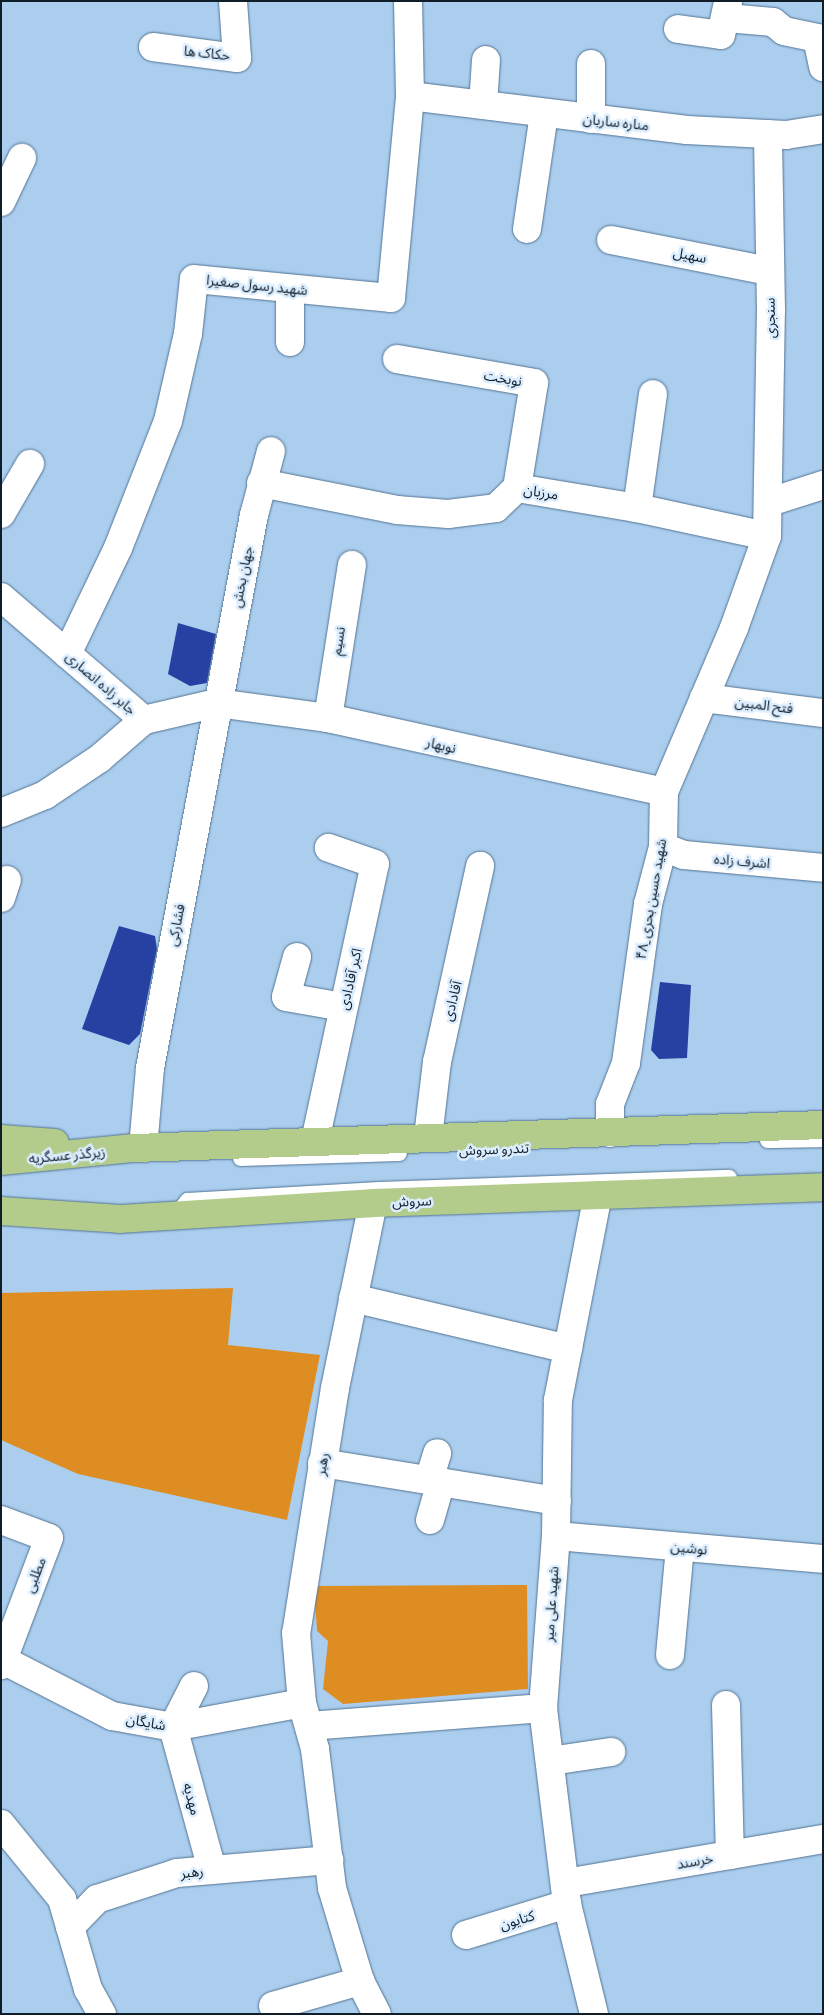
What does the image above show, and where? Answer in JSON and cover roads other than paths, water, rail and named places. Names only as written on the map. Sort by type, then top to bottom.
[{"type":"main road","points":[[1,1139],[148,1148],[823,1125]]},
{"type":"main road","name":"زیرگذر عسگریه","points":[[1,1161],[148,1148]]},
{"type":"main road","name":"سروش","points":[[1,1211],[120,1219],[373,1203],[823,1186]]},
{"type":"main road","points":[[1,1223],[120,1219]]},
{"type":"street","name":"حکاک ها","points":[[153,47],[237,58],[233,1]]},
{"type":"street","name":"شهید رسول صغیرا","points":[[67,654],[118,548],[168,421],[188,334],[194,279],[391,298],[410,96],[408,1]]},
{"type":"street","points":[[678,29],[721,35],[728,9],[773,22],[784,31],[817,38],[823,67]]},
{"type":"street","points":[[483,105],[486,60]]},
{"type":"street","points":[[591,119],[592,64]]},
{"type":"street","name":"مناره ساربان","points":[[410,96],[591,119],[768,134],[823,129]]},
{"type":"street","points":[[526,228],[544,114]]},
{"type":"street","name":"سنجری","points":[[768,134],[770,502]]},
{"type":"street","points":[[1,202],[22,158]]},
{"type":"street","name":"سهیل","points":[[611,240],[769,270]]},
{"type":"street","points":[[290,289],[290,342]]},
{"type":"street","name":"نوبخت","points":[[397,359],[534,383],[516,488]]},
{"type":"street","points":[[637,508],[652,394]]},
{"type":"street","name":"جهان بخش","points":[[217,703],[261,483],[271,451]]},
{"type":"street","points":[[1,514],[30,464]]},
{"type":"street","name":"مرزبان","points":[[261,483],[397,510],[448,514],[496,508],[516,488],[637,508],[767,536]]},
{"type":"street","points":[[770,502],[823,485]]},
{"type":"street","name":"۴۸_شهید حسین بحری","points":[[610,1133],[610,1104],[626,1063],[648,904],[663,846],[664,792],[704,698],[767,536],[770,502]]},
{"type":"street","name":"نسیم","points":[[328,718],[352,565]]},
{"type":"street","name":"جابر زاده انصاری","points":[[6,609],[67,654],[144,720],[217,703]]},
{"type":"street","name":"فتح المبین","points":[[704,698],[823,713]]},
{"type":"street","name":"نوبهار","points":[[217,703],[328,718],[664,792]]},
{"type":"street","name":"فشارکی","points":[[148,1148],[150,1068],[217,703]]},
{"type":"street","points":[[1,813],[44,795],[99,759],[144,720]]},
{"type":"street","name":"اشرف زاده","points":[[663,846],[684,855],[823,868]]},
{"type":"street","name":"اکبر آقادادی","points":[[315,1142],[375,864],[329,848]]},
{"type":"street","name":"آقادادی","points":[[428,1137],[437,1062],[480,866]]},
{"type":"street","points":[[297,957],[286,997],[343,1007]]},
{"type":"street","name":"شهید علی میر","points":[[594,2014],[567,1893],[543,1708],[556,1536],[558,1400],[598,1194]]},
{"type":"street","name":"رهبر","points":[[373,1203],[322,1463],[296,1633],[305,1715],[315,1749],[332,1888],[360,1981],[377,2014]]},
{"type":"street","points":[[353,1298],[568,1349]]},
{"type":"street","points":[[430,1520],[437,1453]]},
{"type":"street","points":[[322,1463],[557,1501]]},
{"type":"street","name":"مطلبی","points":[[1,1520],[49,1538],[2,1661]]},
{"type":"street","name":"نوشین","points":[[556,1536],[823,1559]]},
{"type":"street","points":[[670,1655],[680,1547]]},
{"type":"street","name":"شایگان","points":[[2,1661],[112,1716],[173,1727],[305,1715]]},
{"type":"street","points":[[173,1727],[194,1686]]},
{"type":"street","points":[[726,1705],[730,1855]]},
{"type":"street","points":[[305,1715],[543,1708]]},
{"type":"street","name":"مهدیه","points":[[173,1727],[212,1870]]},
{"type":"street","points":[[550,1761],[610,1752]]},
{"type":"street","points":[[1,1824],[62,1899],[88,1989],[102,2014]]},
{"type":"street","name":"خرسند","points":[[567,1893],[730,1855],[823,1839]]},
{"type":"street","name":"رهبر","points":[[70,1927],[97,1899],[177,1873],[329,1860]]},
{"type":"street","name":"کتایون","points":[[466,1935],[567,1893]]},
{"type":"street","points":[[273,2006],[360,1981]]},
{"type":"lane","name":"تندرو سروش","points":[[148,1148],[185,1159],[823,1139]]},
{"type":"lane","points":[[174,1216],[187,1200],[379,1189],[823,1174]]}]
